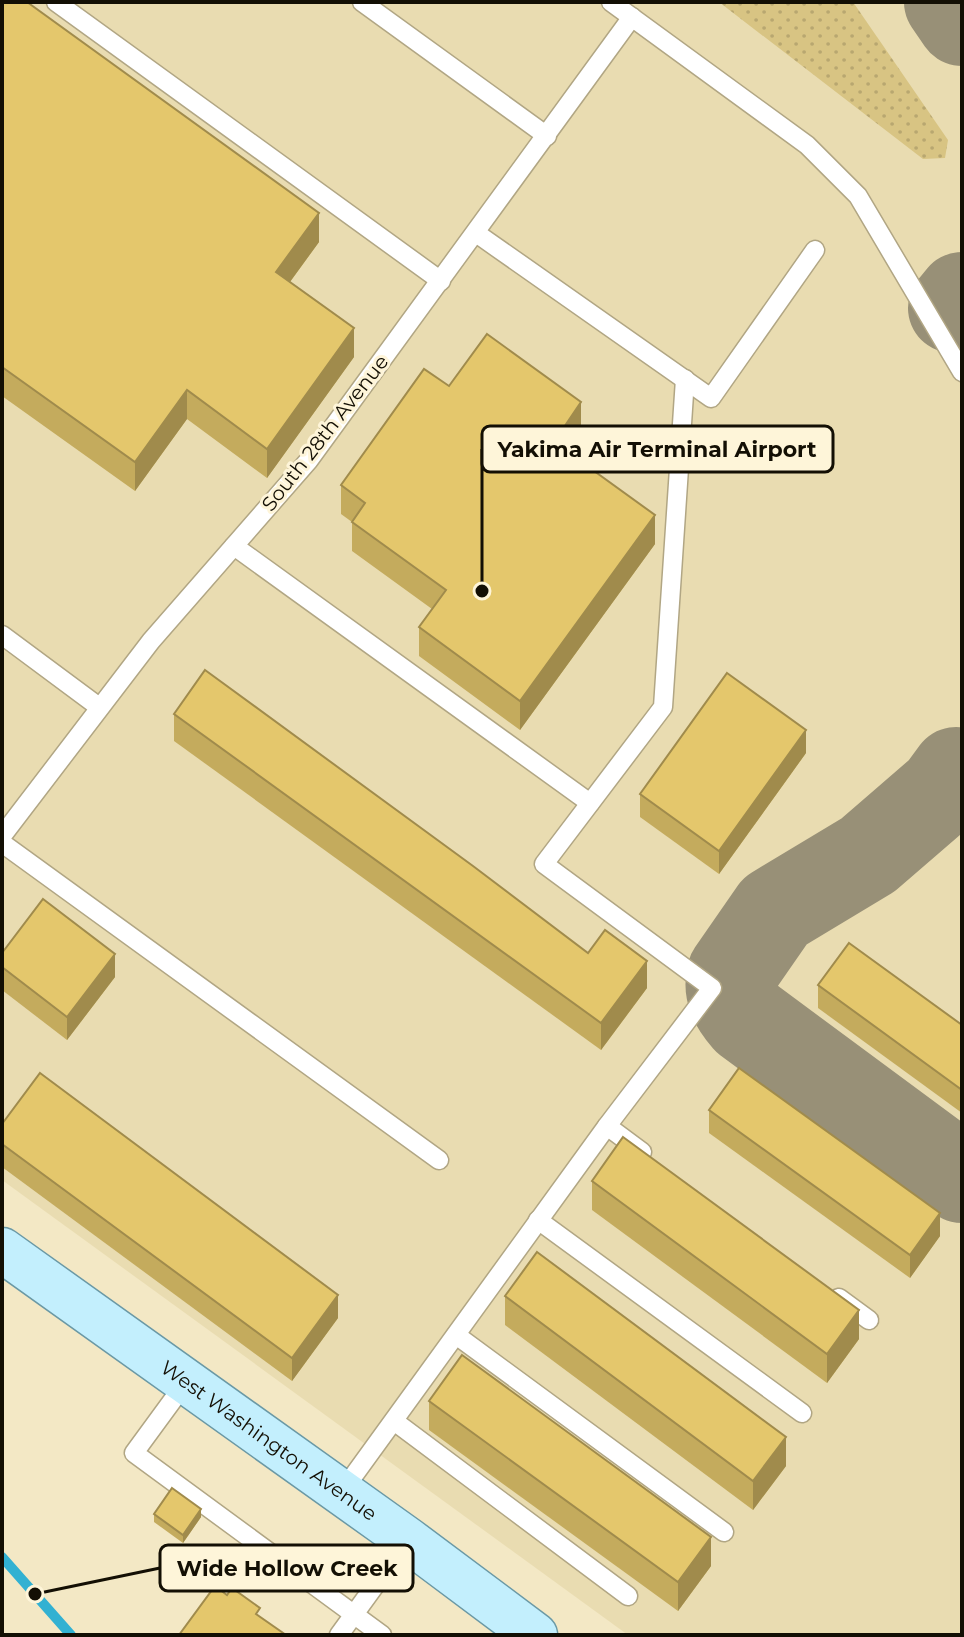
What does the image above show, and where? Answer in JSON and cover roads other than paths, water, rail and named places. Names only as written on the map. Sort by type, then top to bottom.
[{"type":"main road","name":"West Washington Avenue","points":[[2,1250],[408,1540],[535,1635]]},
{"type":"lane","points":[[56,2],[441,281]]},
{"type":"lane","points":[[362,2],[547,136]]},
{"type":"lane","points":[[611,2],[807,145],[834,169],[858,196],[962,372]]},
{"type":"lane","name":"South 28th Avenue","points":[[2,836],[198,583],[309,460],[632,17]]},
{"type":"lane","points":[[476,233],[711,398],[815,250]]},
{"type":"lane","points":[[341,1493],[607,1126],[712,988],[544,864],[663,707],[685,379]]},
{"type":"lane","points":[[234,546],[590,803]]},
{"type":"lane","points":[[2,635],[99,707]]},
{"type":"lane","points":[[2,843],[439,1160]]},
{"type":"lane","points":[[607,1126],[657,1163]]},
{"type":"lane","points":[[538,1220],[802,1413]]},
{"type":"lane","points":[[819,1283],[869,1320]]},
{"type":"lane","points":[[456,1335],[724,1532]]},
{"type":"lane","points":[[186,1382],[134,1453],[382,1635]]},
{"type":"lane","points":[[394,1421],[628,1596]]},
{"type":"lane","points":[[339,1635],[408,1540]]},
{"type":"waterway","points":[[2,1557],[71,1635]]},
{"type":"place","name":"Yakima Air Terminal Airport","points":[[482,591]]},
{"type":"place","name":"Wide Hollow Creek","points":[[35,1594]]}]
